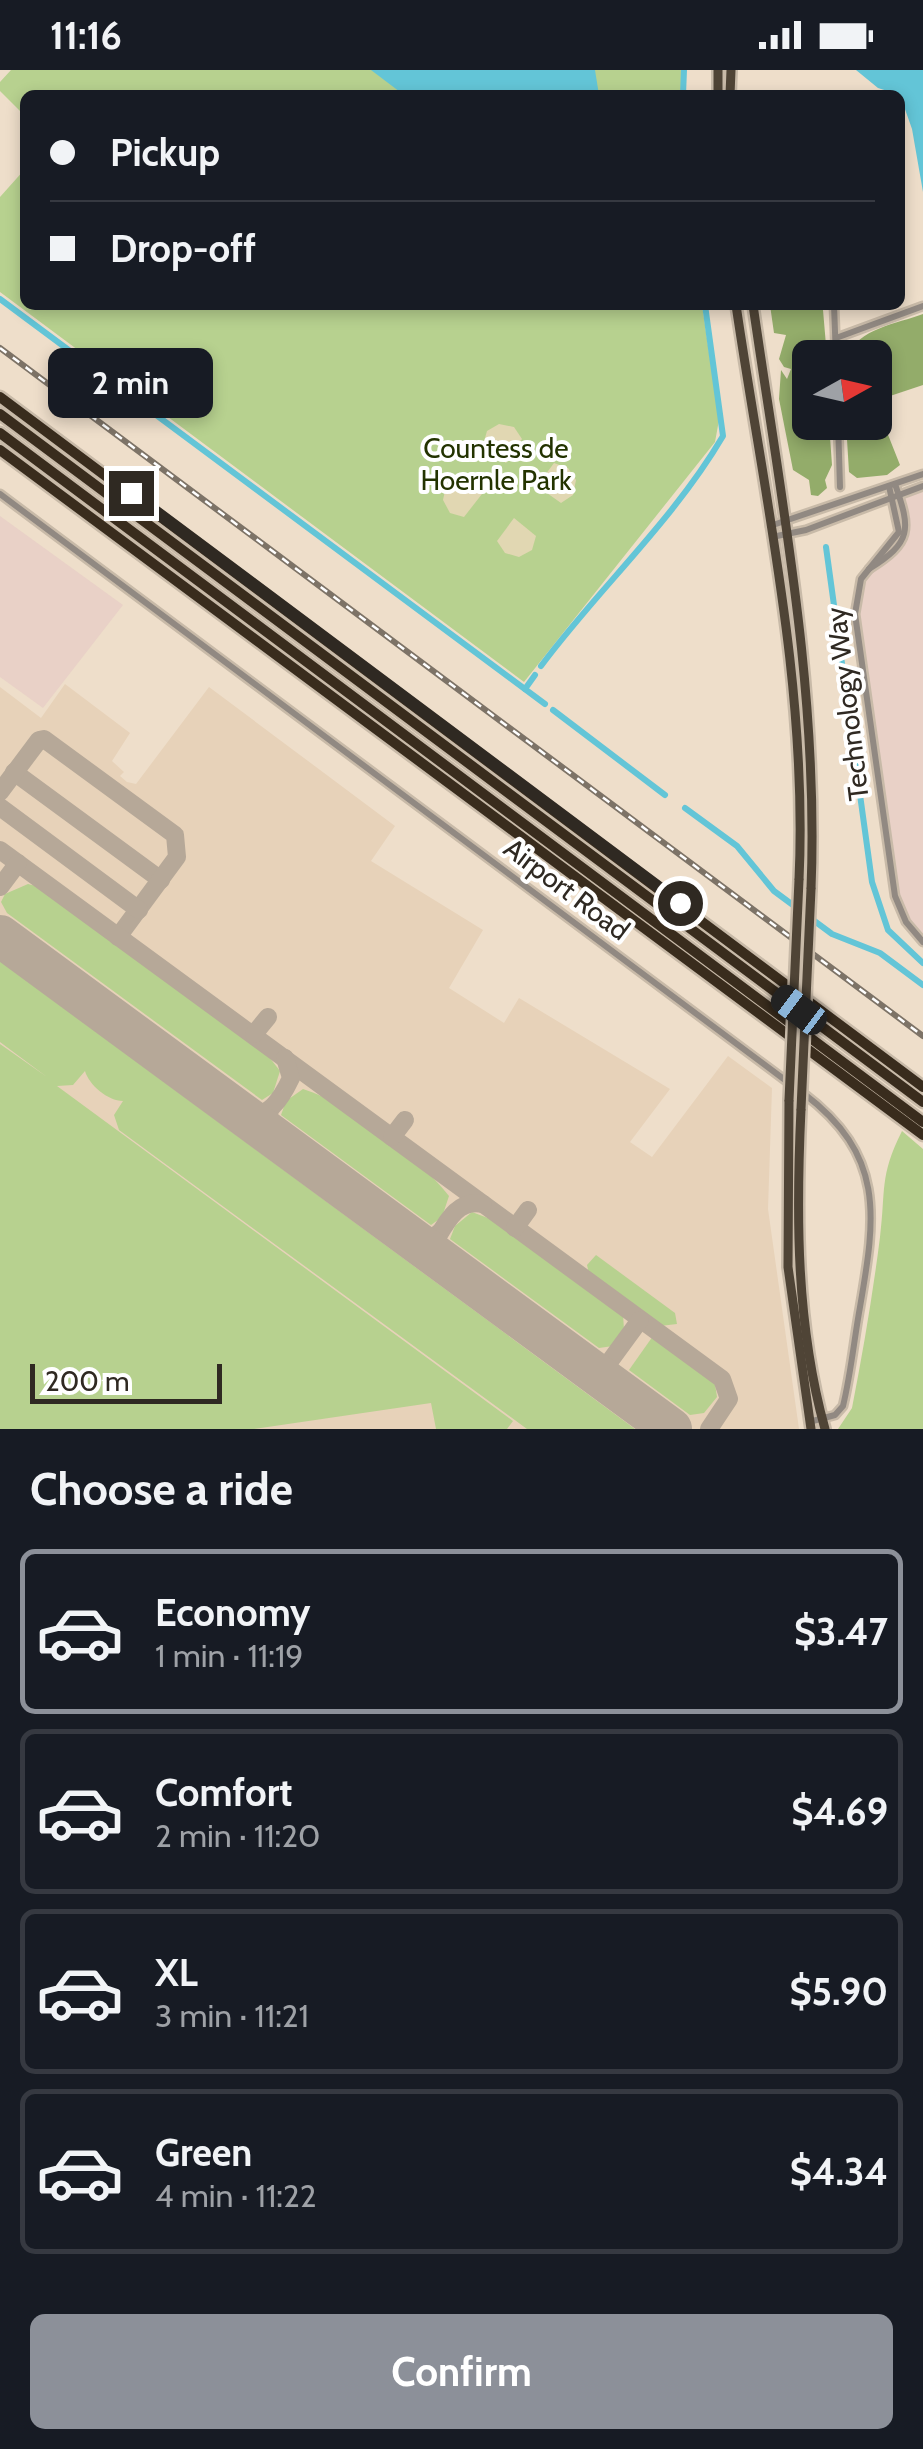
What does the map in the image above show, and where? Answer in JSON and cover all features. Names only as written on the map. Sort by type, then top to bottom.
[{"type":"highway","points":[[0,397],[923,1086]]},
{"type":"highway","points":[[0,414],[923,1102]]},
{"type":"highway","points":[[0,433],[323,673],[921,1131]]},
{"type":"highway","points":[[0,450],[921,1131]]},
{"type":"highway","points":[[225,619],[323,673]]},
{"type":"highway","points":[[402,694],[466,762]]},
{"type":"main road","points":[[737,310],[798,718],[799,880],[789,1100],[788,1267],[810,1425]]},
{"type":"main road","points":[[754,310],[810,717],[811,890],[801,1110],[800,1274],[824,1424]]},
{"type":"street","points":[[834,310],[836,338],[923,306]]},
{"type":"street","points":[[839,440],[840,488]]},
{"type":"street","points":[[769,526],[923,474]]},
{"type":"street","name":"Technology Way","points":[[892,485],[907,520],[904,537],[893,552],[864,572],[856,590],[854,614],[891,871],[900,910],[923,942]]},
{"type":"street","points":[[770,538],[923,486]]},
{"type":"street","name":"Airport Road","points":[[0,494],[830,1115],[861,1162],[870,1190],[873,1224],[843,1406],[824,1424]]},
{"type":"street","points":[[810,1425],[824,1424]]},
{"type":"shaded area","points":[[923,486],[923,942],[900,909],[855,614],[864,573],[882,561],[906,534],[899,496]]},
{"type":"shaded area","points":[[0,516],[123,605],[43,708],[0,677]]},
{"type":"shaded area","points":[[65,684],[130,733],[112,761],[124,772],[120,776],[127,782],[136,784],[209,687],[395,826],[371,861],[483,930],[449,988],[504,1023],[519,998],[670,1089],[630,1142],[652,1157],[728,1056],[772,1088],[768,1209],[799,1429],[0,1429],[0,687],[41,718]]},
{"type":"green space","points":[[11,70],[686,70],[684,90],[20,90],[20,111],[0,91],[0,82]]},
{"type":"green space","name":"Countess de Hoernle Park","points":[[20,175],[20,307],[0,292],[0,197]]},
{"type":"green space","name":"Countess de Hoernle Park","points":[[24,310],[703,310],[719,420],[715,442],[524,682]]},
{"type":"green space","points":[[771,310],[823,310],[826,340],[792,340],[792,440],[830,440],[832,465],[825,480],[827,488],[818,496],[811,495],[809,480],[793,470],[779,399],[781,370],[787,379],[791,369],[779,359],[786,335],[774,333]]},
{"type":"green space","points":[[923,314],[923,385],[892,395],[892,340],[859,340],[890,324]]},
{"type":"green space","points":[[847,440],[890,440],[900,465],[887,475],[857,478],[849,472]]},
{"type":"green space","points":[[28,884],[40,887],[266,1053],[280,1071],[273,1093],[262,1100],[7,913],[1,902],[5,894]]},
{"type":"green space","points":[[0,961],[635,1429],[527,1429],[119,1130],[114,1115],[123,1101],[100,1091],[85,1071],[73,1085],[57,1086],[513,1421],[507,1429],[436,1429],[431,1403],[254,1429],[0,1429],[0,1044],[47,1077],[0,1042]]},
{"type":"green space","points":[[303,1089],[363,1119],[419,1164],[449,1196],[442,1217],[431,1225],[281,1115],[286,1101]]},
{"type":"green space","points":[[902,1131],[923,1149],[923,1429],[838,1429],[852,1408],[887,1172]]},
{"type":"green space","points":[[472,1212],[493,1220],[623,1314],[624,1330],[613,1346],[599,1348],[450,1239],[455,1226]]},
{"type":"green space","points":[[596,1255],[675,1313],[677,1324],[660,1326],[589,1274],[587,1265]]},
{"type":"green space","points":[[653,1336],[715,1384],[717,1397],[704,1413],[690,1415],[629,1370]]},
{"type":"sand","points":[[499,424],[514,427],[522,439],[506,463],[483,445],[487,431]]},
{"type":"sand","points":[[554,463],[568,468],[576,480],[573,495],[561,503],[537,486]]},
{"type":"sand","points":[[458,478],[482,494],[464,517],[450,513],[443,500],[446,486]]},
{"type":"sand","points":[[514,518],[536,536],[532,550],[519,557],[505,553],[497,541]]},
{"type":"water","points":[[371,70],[595,70],[598,90],[397,90]]},
{"type":"water","points":[[856,70],[923,70],[923,192],[905,109],[905,90],[878,88]]},
{"type":"waterway","points":[[683,90],[684,70]]},
{"type":"waterway","points":[[0,299],[545,704]]},
{"type":"waterway","points":[[541,666],[682,497],[723,436],[706,310]]},
{"type":"waterway","points":[[826,547],[872,882],[888,930],[923,963]]},
{"type":"waterway","points":[[525,689],[535,675]]},
{"type":"waterway","points":[[553,710],[665,795]]},
{"type":"waterway","points":[[685,808],[737,846],[774,891],[832,934],[880,953],[923,985]]},
{"type":"taxiway","points":[[0,792],[39,740],[44,739],[175,835],[177,857],[118,937]]},
{"type":"taxiway","points":[[14,772],[161,880]]},
{"type":"taxiway","points":[[0,807],[139,910]]},
{"type":"taxiway","points":[[0,850],[722,1379],[729,1399],[709,1429]]},
{"type":"taxiway","points":[[0,887],[18,863]]},
{"type":"taxiway","points":[[254,1034],[268,1017]]},
{"type":"taxiway","points":[[244,1115],[267,1111],[278,1100],[291,1078],[285,1058]]},
{"type":"taxiway","points":[[270,1110],[267,1122],[272,1136]]},
{"type":"taxiway","points":[[392,1137],[405,1120]]},
{"type":"taxiway","points":[[442,1260],[437,1238],[450,1218],[467,1205],[483,1204]]},
{"type":"taxiway","points":[[515,1228],[528,1210]]},
{"type":"taxiway","points":[[414,1240],[429,1241],[440,1232]]},
{"type":"taxiway","points":[[599,1376],[640,1320]]},
{"type":"runway","points":[[0,936],[671,1429]]},
{"type":"railway","points":[[0,348],[923,1036]]},
{"type":"route","points":[[131,493],[680,903]]}]
